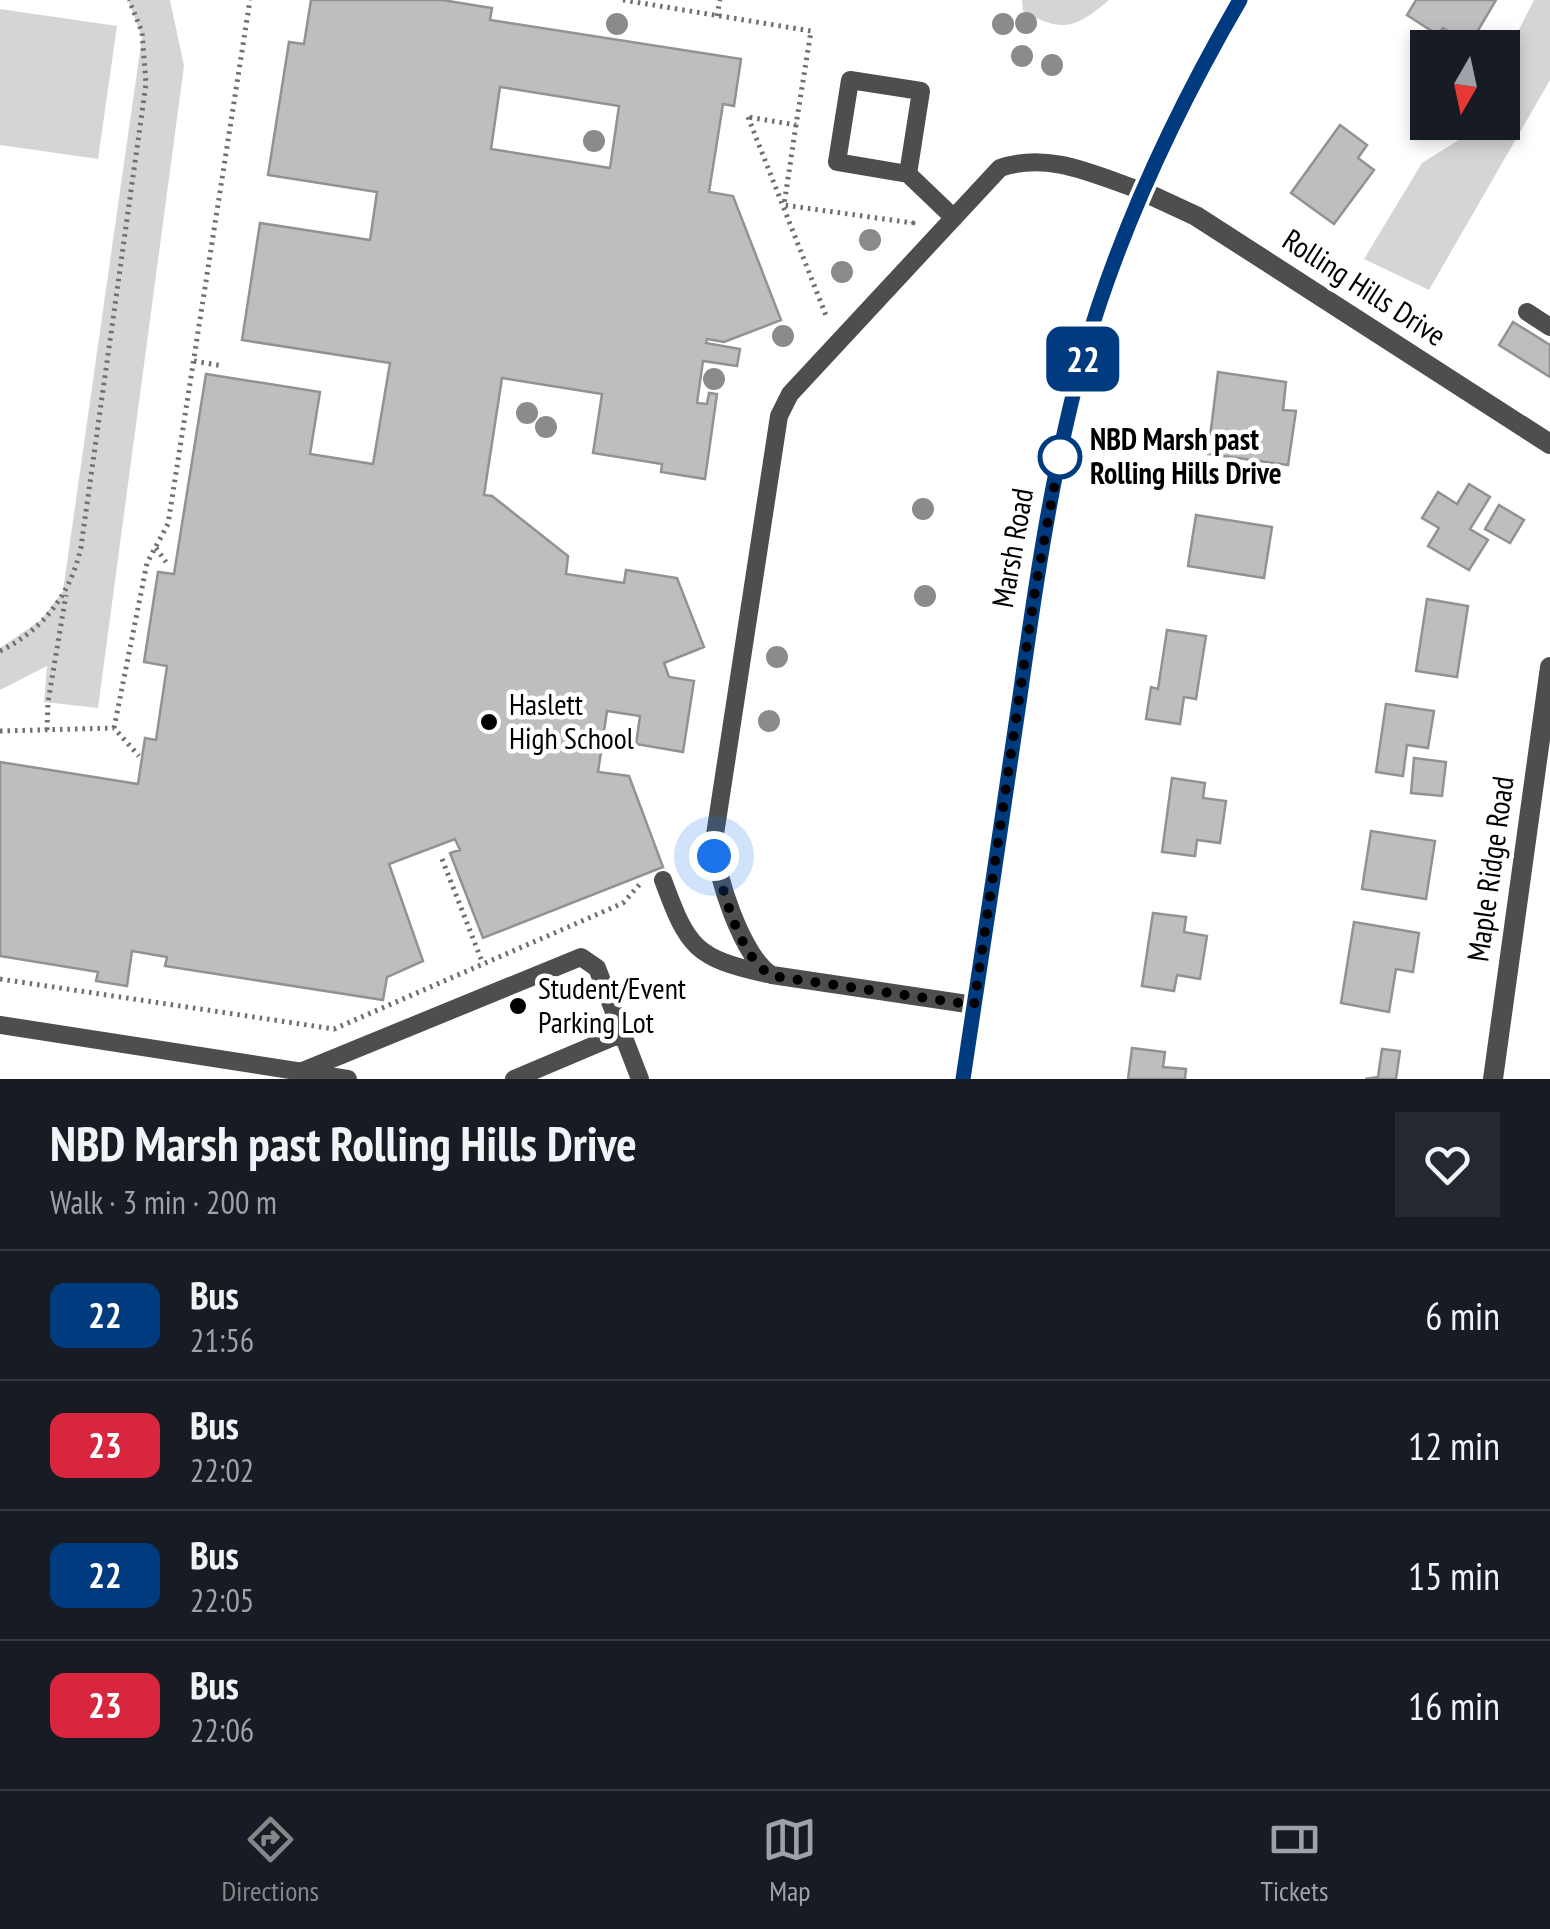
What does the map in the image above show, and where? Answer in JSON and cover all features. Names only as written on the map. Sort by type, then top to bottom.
[{"type":"main road","name":"Marsh Road","points":[[963,1079],[1054,482],[1084,355],[1142,191],[1183,102],[1240,0]]},
{"type":"street","name":"Rolling Hills Drive","points":[[1142,191],[1196,216],[1550,444]]},
{"type":"street","name":"Maple Ridge Road","points":[[1494,1079],[1550,667]]},
{"type":"lane","points":[[908,174],[921,91],[850,80],[837,162],[908,174],[954,218]]},
{"type":"lane","points":[[772,976],[762,970],[748,948],[716,864],[714,841],[779,416],[790,394],[1000,168],[1023,160],[1050,161],[1142,191]]},
{"type":"lane","points":[[1527,312],[1550,327]]},
{"type":"lane","points":[[653,880],[683,934],[725,965],[772,976],[974,1005]]},
{"type":"lane","points":[[300,1072],[576,958],[586,958],[596,968],[640,1079]]},
{"type":"lane","points":[[0,1025],[348,1079]]},
{"type":"lane","points":[[514,1079],[623,1033]]},
{"type":"path","points":[[48,730],[53,668],[80,547],[146,84],[142,32],[129,0]]},
{"type":"path","points":[[114,728],[147,563],[168,524],[250,0]]},
{"type":"path","points":[[622,0],[811,31],[784,205],[913,223],[901,236]]},
{"type":"path","points":[[717,16],[720,0]]},
{"type":"path","points":[[748,117],[796,124]]},
{"type":"path","points":[[828,317],[840,304]]},
{"type":"path","points":[[194,362],[223,366]]},
{"type":"path","points":[[156,548],[166,562]]},
{"type":"path","points":[[0,651],[47,617],[70,582]]},
{"type":"path","points":[[0,732],[114,728]]},
{"type":"path","points":[[114,728],[138,756]]},
{"type":"path","points":[[442,859],[483,964]]},
{"type":"path","points":[[0,979],[334,1028],[623,903],[653,880]]},
{"type":"shaded area","points":[[128,0],[170,0],[184,66],[98,708],[44,702],[47,666],[0,690],[0,648],[41,620],[63,591],[142,37]]},
{"type":"shaded area","points":[[1022,0],[1109,0],[1077,22],[1058,25],[1023,11]]},
{"type":"shaded area","points":[[1534,0],[1550,0],[1550,80],[1520,132],[1520,30]]},
{"type":"shaded area","points":[[0,9],[117,26],[98,159],[0,145]]},
{"type":"shaded area","points":[[1459,140],[1515,140],[1429,290],[1364,259],[1422,163]]},
{"type":"building","points":[[311,0],[442,0],[492,8],[490,20],[741,59],[734,106],[723,104],[709,192],[733,196],[781,320],[724,342],[707,339],[706,343],[740,349],[737,366],[703,361],[697,403],[707,404],[709,393],[717,394],[705,479],[661,472],[662,464],[593,453],[602,394],[502,378],[484,495],[492,496],[568,556],[566,574],[624,583],[626,570],[677,578],[704,647],[664,663],[669,677],[694,681],[683,752],[636,744],[640,716],[607,711],[598,772],[629,776],[663,867],[483,938],[450,853],[460,850],[455,839],[389,864],[423,961],[387,977],[383,1000],[165,966],[167,957],[132,951],[127,986],[96,981],[98,972],[0,956],[0,762],[138,784],[145,738],[156,740],[167,666],[144,662],[158,572],[174,574],[206,374],[320,392],[310,454],[373,464],[390,363],[242,340],[260,223],[370,240],[377,192],[268,175],[289,42],[304,44]],"holes":[[[500,87],[619,106],[610,168],[491,149]]]},
{"type":"building","points":[[1416,0],[1496,0],[1478,30],[1430,30],[1407,15]]},
{"type":"building","points":[[1340,125],[1367,145],[1358,158],[1374,170],[1334,224],[1291,193]]},
{"type":"building","points":[[1513,322],[1550,345],[1550,377],[1499,345]]},
{"type":"building","points":[[1218,372],[1286,382],[1283,410],[1296,411],[1288,465],[1208,454]]},
{"type":"building","points":[[1469,484],[1490,497],[1470,529],[1488,540],[1469,570],[1428,546],[1439,528],[1422,518],[1438,492],[1457,504]]},
{"type":"building","points":[[1499,505],[1524,520],[1510,543],[1485,529]]},
{"type":"building","points":[[1196,515],[1272,527],[1264,578],[1188,566]]},
{"type":"building","points":[[1427,599],[1468,606],[1457,677],[1416,671]]},
{"type":"building","points":[[1167,630],[1206,636],[1196,699],[1184,697],[1180,724],[1146,719],[1151,687],[1158,689]]},
{"type":"building","points":[[1386,704],[1434,711],[1428,748],[1407,745],[1403,776],[1376,772]]},
{"type":"building","points":[[1414,758],[1446,762],[1442,796],[1411,793]]},
{"type":"building","points":[[1172,778],[1205,783],[1203,798],[1226,801],[1220,843],[1197,840],[1195,856],[1162,852]]},
{"type":"building","points":[[1371,831],[1435,841],[1426,899],[1362,889]]},
{"type":"building","points":[[1153,913],[1186,917],[1184,932],[1207,936],[1200,979],[1177,975],[1174,991],[1142,986]]},
{"type":"building","points":[[1354,922],[1419,933],[1413,972],[1396,969],[1389,1012],[1341,1003]]},
{"type":"building","points":[[1132,1048],[1165,1052],[1163,1067],[1186,1069],[1185,1079],[1128,1079]]},
{"type":"building","points":[[1382,1049],[1400,1051],[1396,1079],[1365,1079],[1378,1077]]},
{"type":"bus line","name":"22","points":[[963,1079],[1035,590],[1054,482],[1084,355],[1106,284],[1167,132],[1240,0]]},
{"type":"place","name":"NBD Marsh past Rolling Hills Drive","points":[[1060,457]]},
{"type":"place","name":"Haslett High School","points":[[489,722]]},
{"type":"place","name":"Student/Event Parking Lot","points":[[518,1006]]},
{"type":"route","points":[[714,856],[748,948],[762,970],[772,976],[974,1005],[1035,590],[1061,450],[1060,457]]}]
